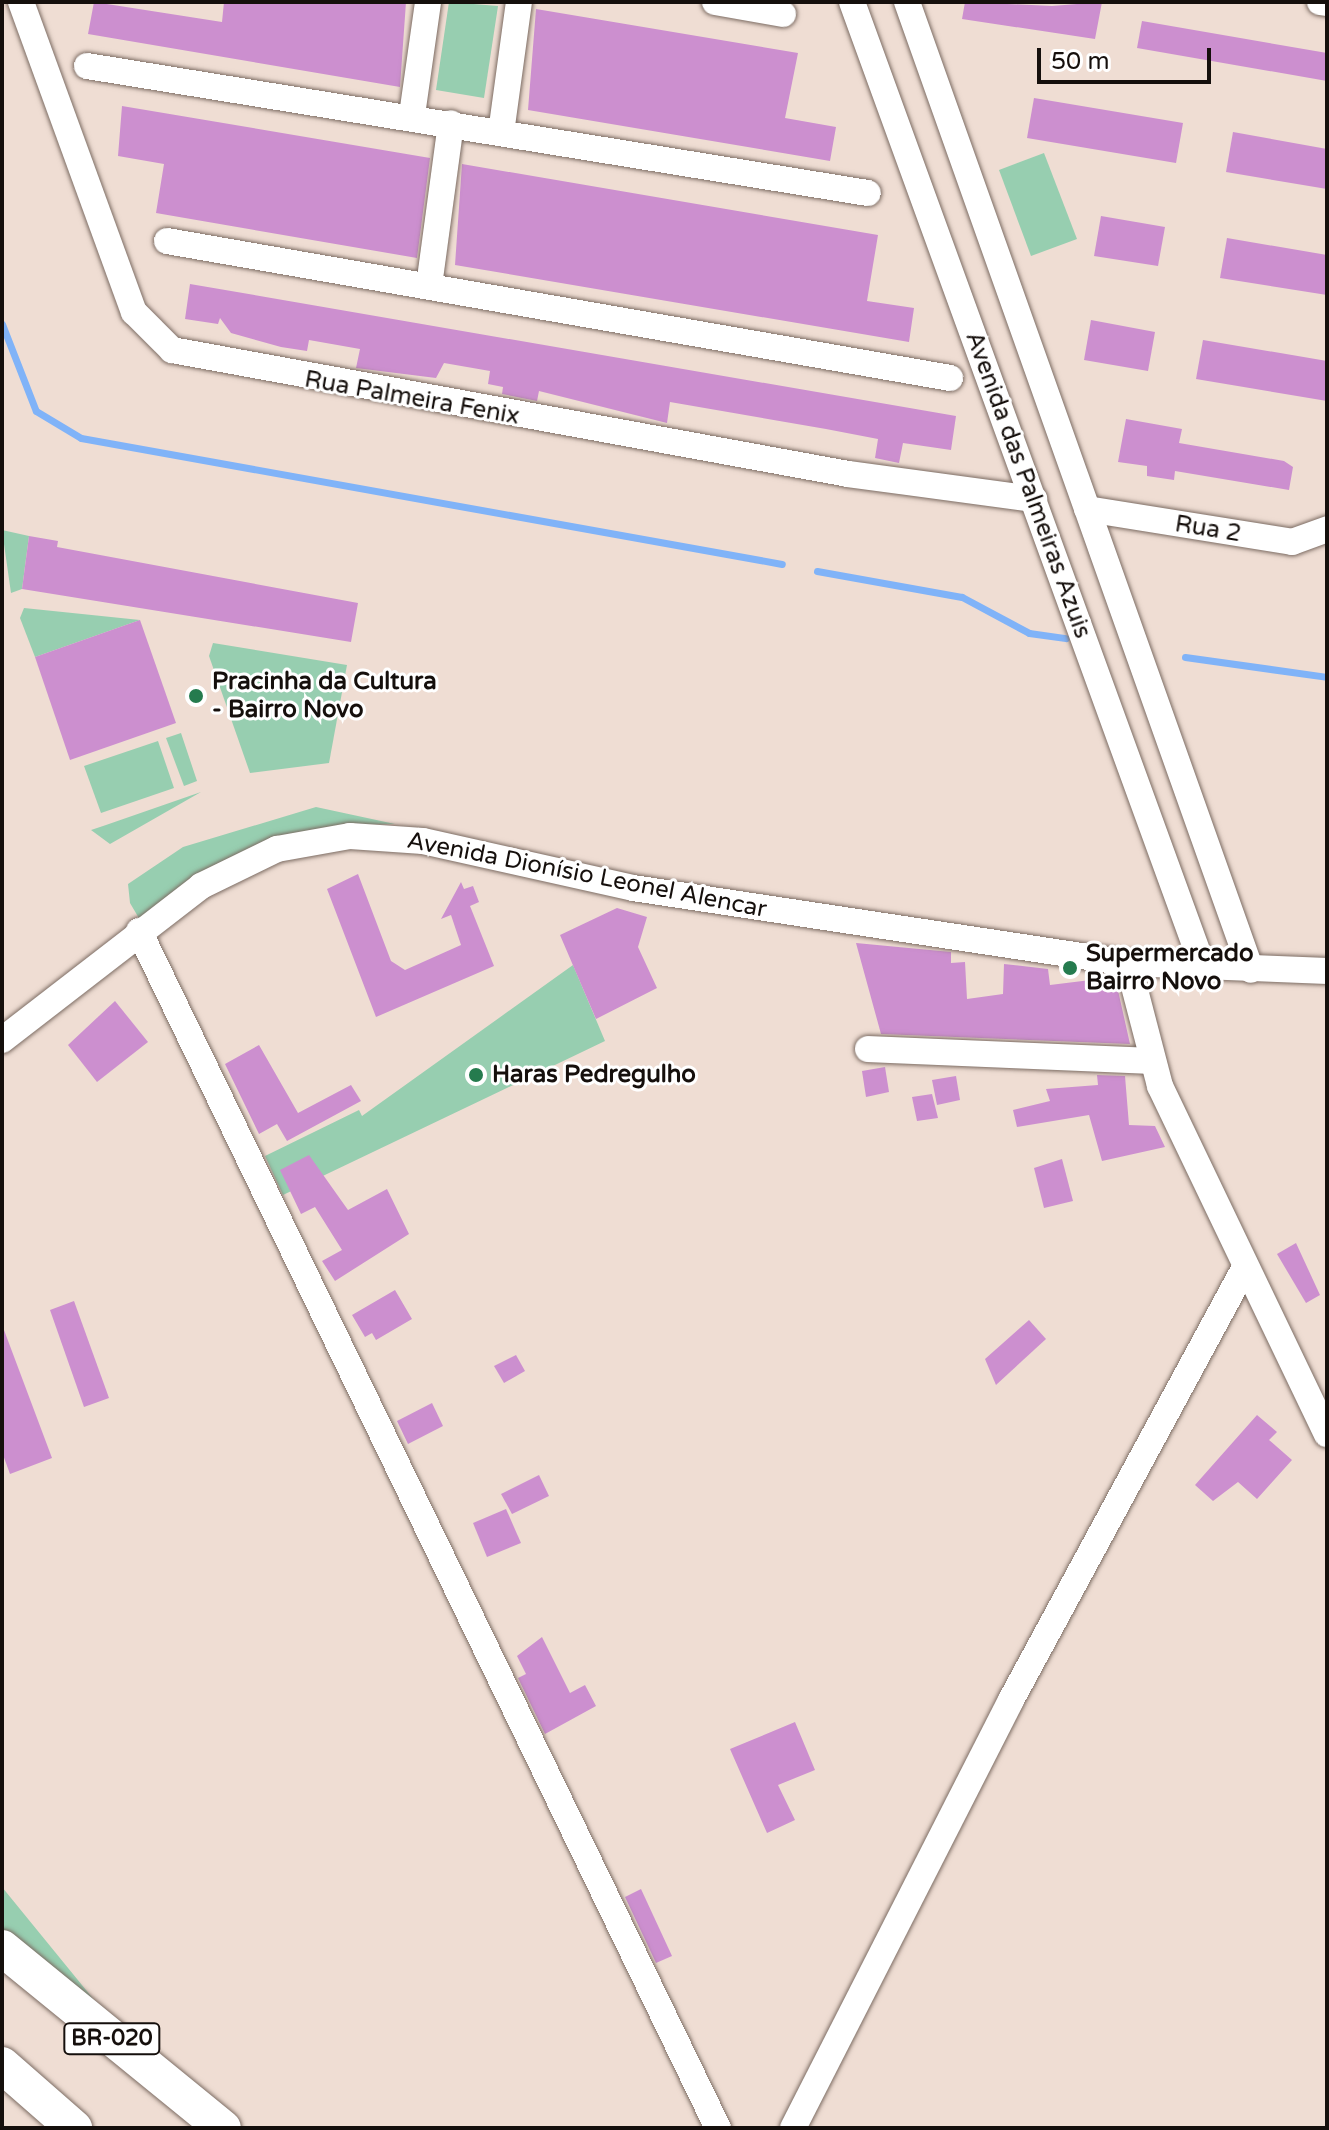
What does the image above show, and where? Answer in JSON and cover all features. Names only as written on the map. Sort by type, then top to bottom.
[{"type":"highway","name":"BR-020","points":[[2,1948],[223,2128]]},
{"type":"highway","points":[[2,2065],[74,2128]]},
{"type":"street","name":"Rua Palmeira Fenix","points":[[21,2],[134,312],[172,350],[848,474],[1034,499]]},
{"type":"street","points":[[412,115],[428,2]]},
{"type":"street","points":[[501,133],[519,2]]},
{"type":"street","points":[[715,2],[783,14]]},
{"type":"street","name":"Avenida das Palmeiras Azuis","points":[[852,2],[1203,967]]},
{"type":"street","name":"Avenida das Palmeiras Azuis","points":[[907,2],[1251,970]]},
{"type":"street","points":[[1320,2],[1327,3]]},
{"type":"street","points":[[87,66],[412,115],[501,133],[868,193]]},
{"type":"street","points":[[429,286],[451,123]]},
{"type":"street","points":[[167,241],[950,378]]},
{"type":"street","name":"Rua 2","points":[[1087,509],[1292,542],[1327,529]]},
{"type":"street","name":"Avenida Dionísio Leonel Alencar","points":[[2,1040],[201,886],[277,849],[350,836],[423,841],[633,888],[1128,963],[1327,971]]},
{"type":"street","points":[[139,931],[718,2128]]},
{"type":"street","points":[[1128,963],[1152,1061],[1244,1269],[1327,1434]]},
{"type":"street","points":[[868,1049],[1152,1061]]},
{"type":"street","points":[[793,2128],[1011,1700],[1244,1269]]},
{"type":"green space","points":[[449,2],[498,6],[484,98],[436,90]]},
{"type":"green space","points":[[1044,153],[1077,239],[1031,256],[999,170]]},
{"type":"green space","points":[[2,530],[29,536],[22,589],[11,593]]},
{"type":"green space","points":[[24,608],[140,620],[35,657],[20,618]]},
{"type":"green space","points":[[213,643],[347,665],[329,763],[250,773],[209,656]]},
{"type":"green space","points":[[181,733],[197,781],[184,786],[166,738]]},
{"type":"green space","points":[[158,741],[174,788],[101,813],[84,766]]},
{"type":"green space","points":[[201,792],[110,844],[91,830],[106,825]]},
{"type":"green space","points":[[316,807],[395,824],[349,825],[140,920],[130,903],[128,884],[183,847]]},
{"type":"green space","name":"Haras Pedregulho","points":[[573,965],[605,1041],[283,1195],[265,1156],[359,1110],[362,1116]]},
{"type":"green space","points":[[2,1887],[24,1914],[117,2028],[2,1930]]},
{"type":"building","points":[[94,2],[222,22],[224,2],[406,2],[400,87],[88,34]]},
{"type":"building","points":[[965,2],[1052,6],[1102,2],[1095,39],[962,19]]},
{"type":"building","points":[[536,9],[798,53],[785,118],[836,127],[830,161],[528,110]]},
{"type":"building","points":[[1142,21],[1327,53],[1327,81],[1137,48]]},
{"type":"building","points":[[1034,98],[1183,123],[1176,163],[1027,138]]},
{"type":"building","points":[[122,106],[430,158],[417,258],[156,213],[164,164],[118,156]]},
{"type":"building","points":[[1233,132],[1327,149],[1327,189],[1226,172]]},
{"type":"building","points":[[462,164],[878,235],[867,301],[914,308],[909,342],[455,265]]},
{"type":"building","points":[[1101,216],[1165,227],[1158,266],[1094,256]]},
{"type":"building","points":[[1227,238],[1327,255],[1327,295],[1220,278]]},
{"type":"building","points":[[190,284],[956,416],[951,450],[903,443],[899,463],[875,458],[878,439],[826,429],[670,402],[667,423],[539,391],[537,401],[502,394],[503,387],[488,384],[490,371],[444,363],[436,378],[356,368],[360,349],[309,340],[307,351],[281,347],[231,333],[220,318],[218,324],[185,319]]},
{"type":"building","points":[[1091,320],[1155,332],[1148,371],[1084,360]]},
{"type":"building","points":[[1203,340],[1327,361],[1327,401],[1196,379]]},
{"type":"building","points":[[1126,419],[1182,429],[1179,443],[1284,461],[1293,467],[1289,490],[1175,471],[1174,480],[1147,476],[1147,466],[1118,462]]},
{"type":"building","points":[[29,536],[58,541],[57,547],[358,603],[351,642],[22,589]]},
{"type":"building","points":[[140,620],[176,723],[70,760],[35,657]]},
{"type":"building","points":[[358,874],[391,961],[405,970],[461,945],[451,915],[441,919],[461,882],[464,889],[473,886],[479,902],[470,906],[494,966],[376,1017],[327,889]]},
{"type":"building","points":[[617,908],[647,917],[638,947],[657,988],[596,1019],[560,935]]},
{"type":"building","points":[[856,943],[951,952],[951,963],[965,962],[967,999],[1003,994],[1004,964],[1048,969],[1050,985],[1115,977],[1130,1044],[881,1034]]},
{"type":"building","points":[[115,1001],[148,1042],[97,1082],[68,1045]]},
{"type":"building","points":[[259,1045],[298,1113],[351,1085],[361,1101],[287,1141],[277,1124],[259,1134],[225,1064]]},
{"type":"building","points":[[885,1067],[889,1092],[866,1097],[862,1071]]},
{"type":"building","points":[[1097,1075],[1125,1076],[1129,1125],[1155,1126],[1165,1147],[1102,1161],[1089,1115],[1017,1127],[1013,1110],[1050,1101],[1046,1089],[1098,1085]]},
{"type":"building","points":[[956,1076],[960,1100],[937,1105],[932,1080]]},
{"type":"building","points":[[932,1094],[938,1118],[917,1121],[912,1097]]},
{"type":"building","points":[[309,1155],[348,1210],[387,1189],[409,1234],[335,1281],[322,1261],[342,1250],[315,1207],[301,1214],[280,1170]]},
{"type":"building","points":[[1062,1159],[1073,1201],[1044,1208],[1034,1168]]},
{"type":"building","points":[[1296,1243],[1320,1295],[1306,1303],[1277,1254]]},
{"type":"building","points":[[395,1290],[412,1319],[376,1340],[372,1333],[365,1337],[352,1315]]},
{"type":"building","points":[[74,1301],[109,1398],[84,1407],[50,1310]]},
{"type":"building","points":[[1029,1320],[1046,1339],[996,1385],[985,1359]]},
{"type":"building","points":[[4,1330],[52,1458],[10,1474],[2,1452]]},
{"type":"building","points":[[516,1355],[525,1371],[504,1383],[494,1366]]},
{"type":"building","points":[[432,1403],[443,1426],[408,1444],[397,1421]]},
{"type":"building","points":[[1257,1415],[1277,1432],[1269,1440],[1292,1460],[1257,1499],[1238,1482],[1213,1501],[1195,1485]]},
{"type":"building","points":[[539,1475],[549,1496],[512,1514],[501,1494]]},
{"type":"building","points":[[506,1509],[521,1543],[487,1557],[473,1523]]},
{"type":"building","points":[[542,1637],[570,1693],[585,1685],[596,1706],[545,1734],[518,1678],[526,1674],[517,1656]]},
{"type":"building","points":[[795,1722],[815,1770],[778,1785],[795,1820],[767,1833],[730,1749]]},
{"type":"building","points":[[641,1889],[672,1956],[656,1963],[625,1897]]},
{"type":"waterway","points":[[2,324],[36,411],[81,438],[782,564]]},
{"type":"waterway","points":[[817,571],[962,597],[1029,633],[1066,638]]},
{"type":"waterway","points":[[1185,657],[1327,677]]},
{"type":"place","name":"Pracinha da Cultura - Bairro Novo","points":[[196,696]]},
{"type":"place","name":"Supermercado Bairro Novo","points":[[1070,968]]},
{"type":"place","name":"Haras Pedregulho","points":[[476,1075]]}]
